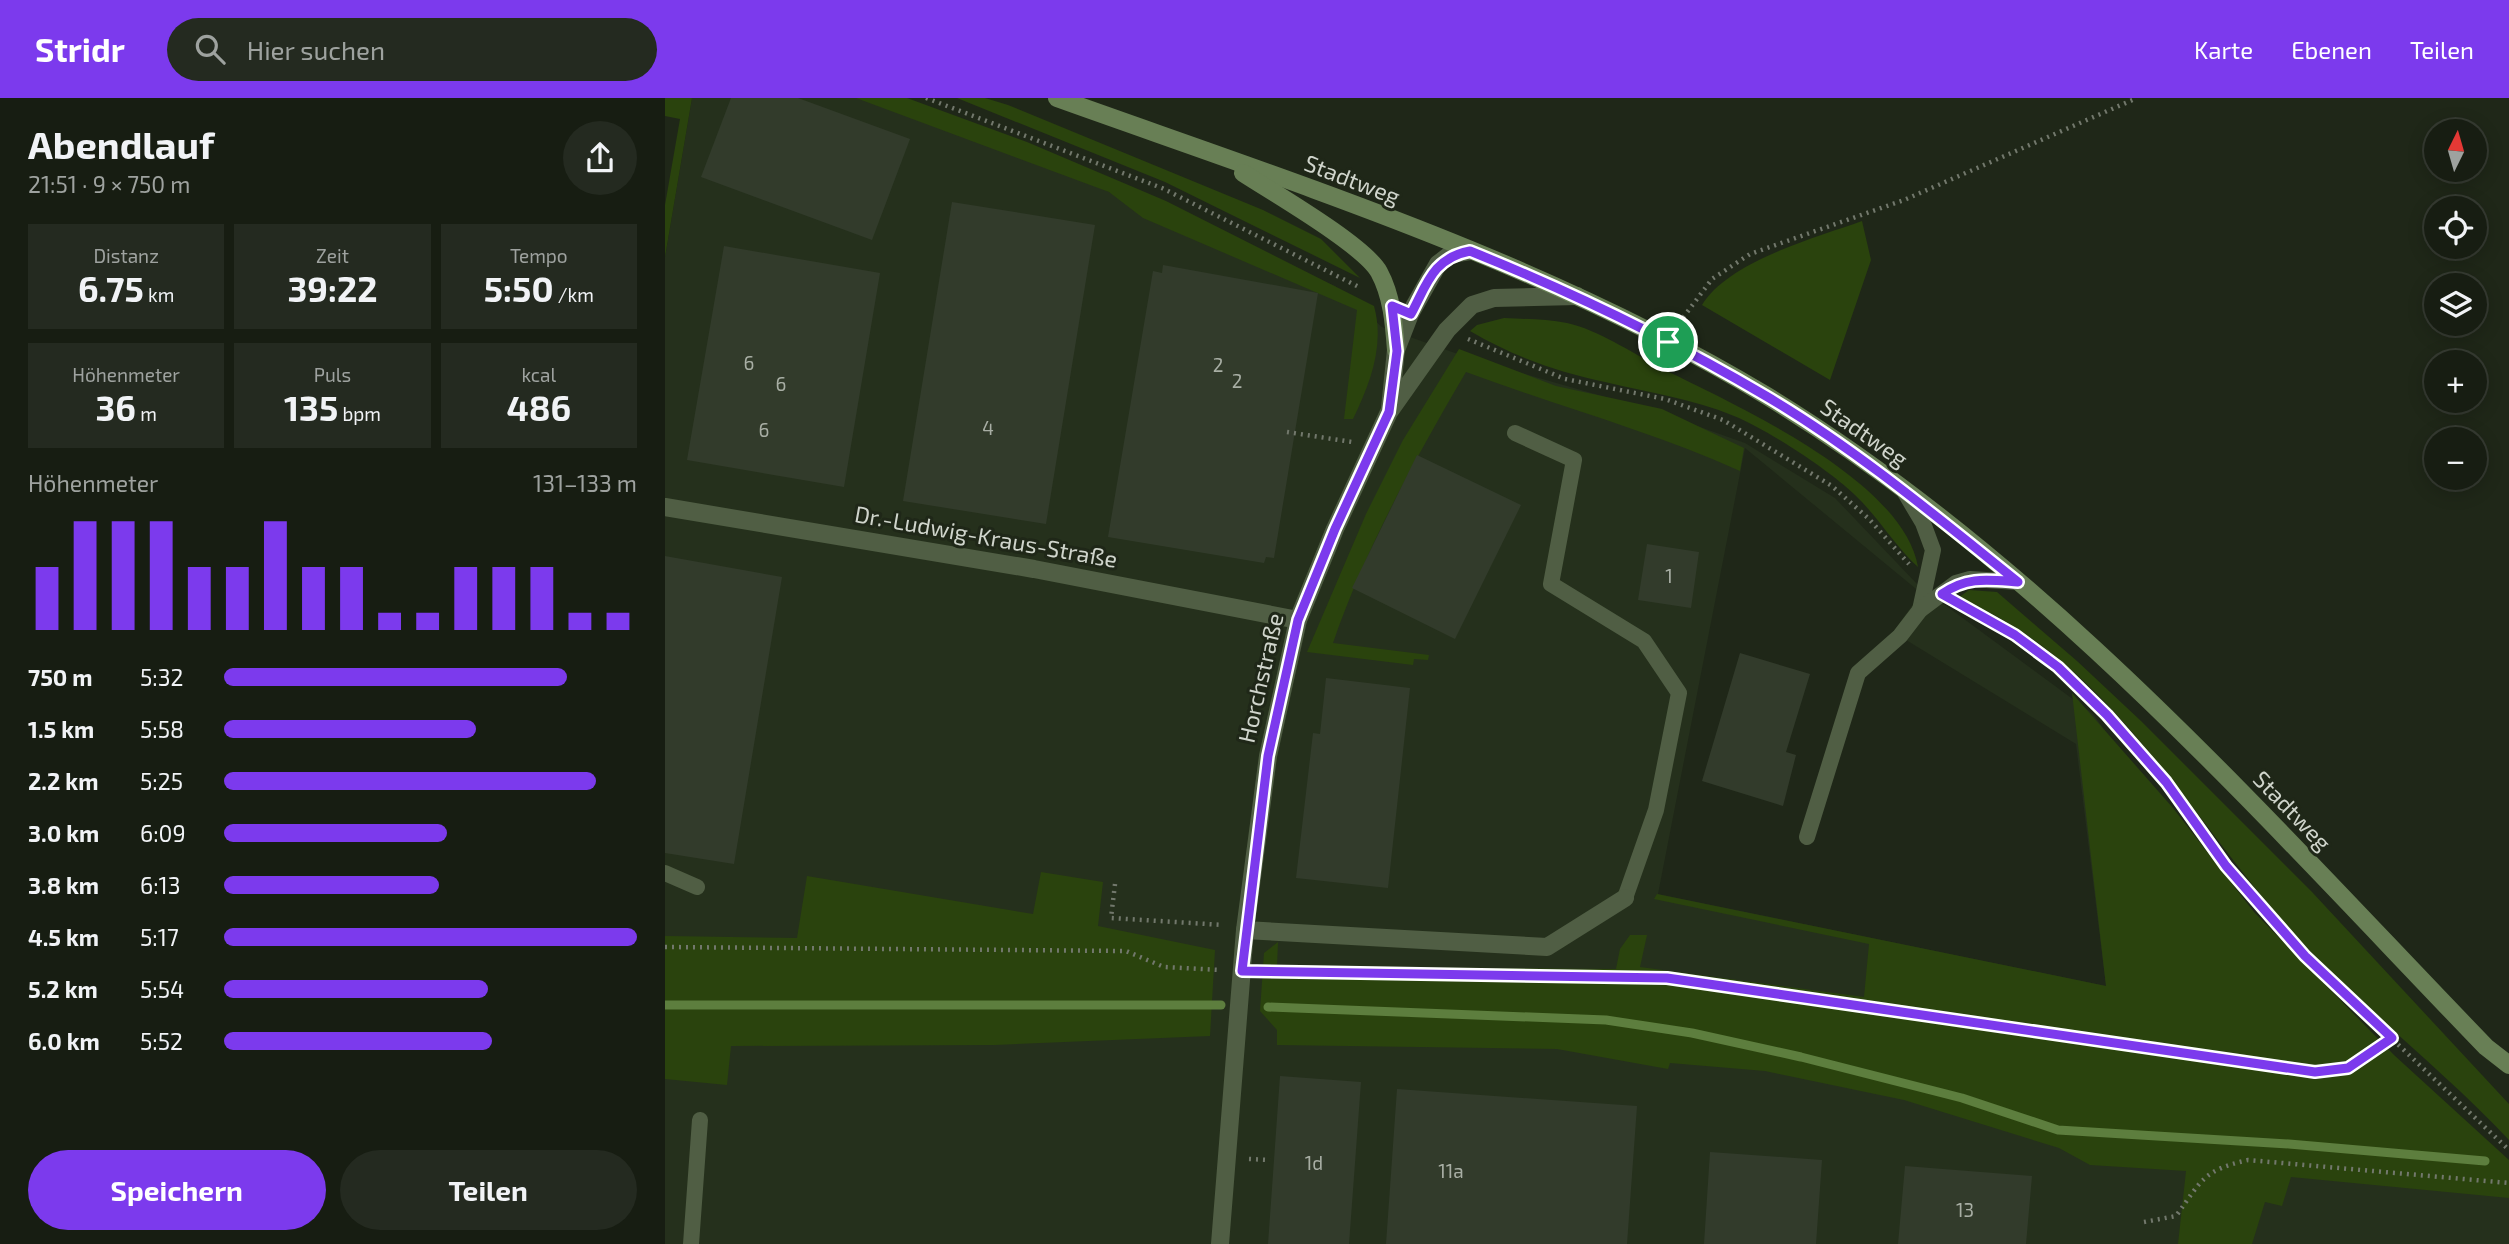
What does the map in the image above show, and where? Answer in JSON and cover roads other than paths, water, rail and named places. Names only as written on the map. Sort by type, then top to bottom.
[{"type":"main road","name":"Stadtweg","points":[[1057,98],[1470,251],[1577,296],[1768,397],[1904,491],[2018,582],[2116,669],[2486,1047],[2509,1065]]},
{"type":"main road","points":[[1216,155],[1362,252],[1378,270],[1392,306],[1397,351]]},
{"type":"main road","name":"Stadtweg","points":[[2486,1047],[2509,1079]]},
{"type":"street","name":"Horchstraße","points":[[1389,412],[1397,351],[1411,314],[1438,264],[1451,254],[1470,251]]},
{"type":"street","name":"Horchstraße","points":[[1220,1244],[1245,930],[1268,756],[1298,620],[1335,529],[1389,412],[1447,330],[1472,305],[1494,298],[1577,296]]},
{"type":"street","name":"Dr.-Ludwig-Kraus-Straße","points":[[665,507],[1034,569],[1298,620]]},
{"type":"street","points":[[1245,930],[1547,947],[1625,898]]},
{"type":"lane","points":[[1515,433],[1574,460],[1551,584],[1644,641],[1679,693],[1656,810],[1625,898]]},
{"type":"lane","points":[[1904,491],[1923,523],[1933,550],[1920,611]]},
{"type":"lane","points":[[1807,838],[1858,673],[1900,636],[1920,611],[1956,583],[1970,579],[2018,582]]},
{"type":"lane","points":[[665,873],[697,887]]},
{"type":"lane","points":[[691,1244],[700,1120]]},
{"type":"waterway","points":[[665,1005],[1221,1005]]},
{"type":"waterway","points":[[1268,1007],[1606,1020],[1692,1033],[1801,1057],[1962,1098],[2058,1130],[2289,1144],[2485,1161]]}]
